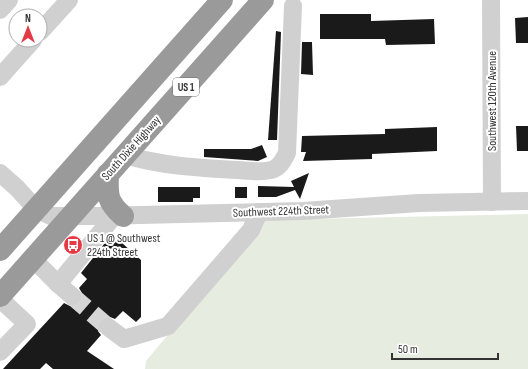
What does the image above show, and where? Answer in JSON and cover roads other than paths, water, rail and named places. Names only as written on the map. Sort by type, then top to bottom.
[{"type":"highway","name":"US 1","points":[[0,250],[222,0]]},
{"type":"highway","name":"South Dixie Highway","points":[[0,298],[70,216],[263,0]]},
{"type":"highway","points":[[70,216],[68,202],[72,191],[82,176],[190,58],[205,19]]},
{"type":"highway","points":[[108,174],[107,188],[110,203],[118,216]]},
{"type":"highway","points":[[0,276],[35,236],[38,230],[36,209]]},
{"type":"street","points":[[0,10],[9,0]]},
{"type":"street","points":[[48,23],[69,0]]},
{"type":"street","name":"Southwest 120th Avenue","points":[[491,0],[492,202]]},
{"type":"street","points":[[126,155],[147,162],[187,168],[252,171],[273,170],[281,164],[287,153],[294,6]]},
{"type":"street","points":[[0,77],[26,48]]},
{"type":"street","points":[[0,173],[17,188],[36,209]]},
{"type":"street","name":"Southwest 224th Street","points":[[36,209],[52,216],[118,216],[303,211],[419,203],[528,201]]},
{"type":"street","points":[[108,327],[124,339],[168,326],[252,230],[258,212]]},
{"type":"street","points":[[58,284],[118,216]]},
{"type":"street","points":[[33,259],[72,296]]},
{"type":"street","points":[[0,298],[27,324],[0,352]]},
{"type":"tunnel","points":[[72,296],[108,327]]},
{"type":"place","name":"US 1 @ Southwest 224th Street","points":[[73,245]]}]
